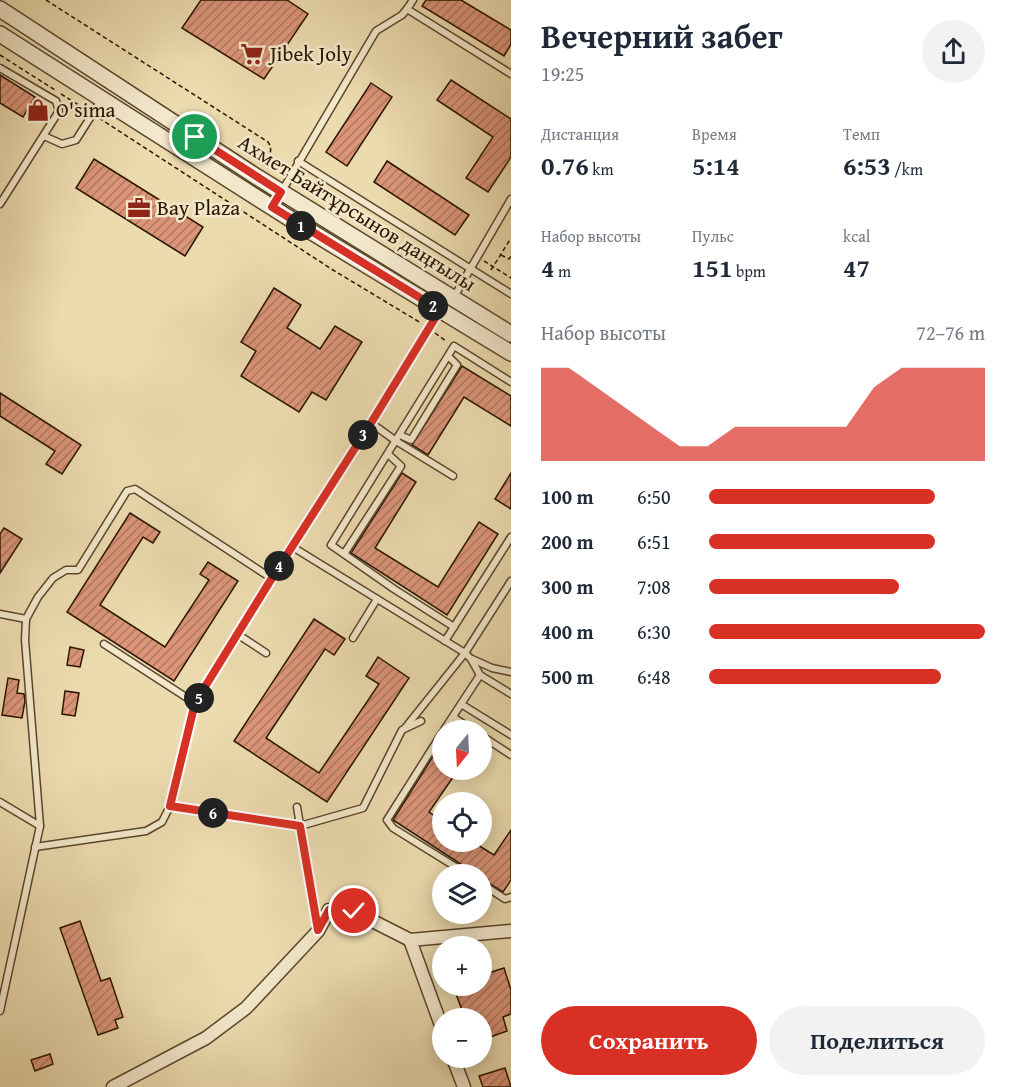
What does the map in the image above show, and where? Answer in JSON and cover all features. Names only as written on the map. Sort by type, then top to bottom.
[{"type":"street","points":[[9,0],[54,34],[69,56]]},
{"type":"street","name":"Ахмет Байтұрсынов даңғылы","points":[[0,9],[281,192],[511,334]]},
{"type":"street","name":"Ахмет Байтұрсынов даңғылы","points":[[1,35],[272,207],[511,353]]},
{"type":"street","points":[[272,207],[281,192]]},
{"type":"street","points":[[113,1087],[206,1038],[246,1008],[318,930],[329,910],[354,911],[410,940],[511,932]]},
{"type":"street","points":[[410,940],[435,1008]]},
{"type":"street","points":[[457,1068],[464,1087]]},
{"type":"lane","points":[[281,192],[376,31],[402,15],[413,0]]},
{"type":"lane","points":[[407,9],[511,74]]},
{"type":"lane","points":[[0,68],[57,101],[59,111],[0,204]]},
{"type":"lane","points":[[44,136],[62,144],[76,140],[103,99]]},
{"type":"lane","points":[[298,161],[511,294]]},
{"type":"lane","points":[[454,298],[511,199]]},
{"type":"lane","points":[[35,847],[146,831],[162,822],[170,806],[195,703],[440,310]]},
{"type":"lane","points":[[454,627],[331,545],[454,346],[511,382]]},
{"type":"lane","points":[[398,438],[411,440],[457,365],[449,357]]},
{"type":"lane","points":[[371,423],[398,438],[453,476]]},
{"type":"lane","points":[[344,554],[401,466],[388,454]]},
{"type":"lane","points":[[0,1011],[40,826],[25,640],[26,619],[38,597],[53,578],[66,570],[78,570],[127,491],[135,489],[272,578]]},
{"type":"lane","points":[[446,641],[511,537]]},
{"type":"lane","points":[[291,546],[465,653],[480,675],[511,694]]},
{"type":"lane","points":[[170,806],[300,826],[363,808],[402,730],[465,653],[511,581]]},
{"type":"lane","points":[[353,638],[377,599]]},
{"type":"lane","points":[[0,614],[26,619]]},
{"type":"lane","points":[[237,634],[266,653]]},
{"type":"lane","points":[[104,644],[195,703]]},
{"type":"lane","points":[[471,659],[492,668],[511,672]]},
{"type":"lane","points":[[451,720],[480,675]]},
{"type":"lane","points":[[461,704],[511,735]]},
{"type":"lane","points":[[453,717],[458,720]]},
{"type":"lane","points":[[402,730],[421,720]]},
{"type":"lane","points":[[492,743],[511,755]]},
{"type":"lane","points":[[432,749],[387,820],[393,828],[451,864]]},
{"type":"lane","points":[[0,802],[40,826]]},
{"type":"lane","points":[[297,807],[318,930]]},
{"type":"lane","points":[[492,890],[505,898],[511,897]]},
{"type":"path","points":[[46,0],[268,142],[271,146],[270,156],[266,163],[290,177]]},
{"type":"path","points":[[0,55],[454,346]]},
{"type":"path","points":[[486,278],[511,238]]},
{"type":"path","points":[[500,255],[509,259],[511,256]]},
{"type":"path","points":[[478,257],[511,278]]},
{"type":"building","name":"Jibek Joly","points":[[201,0],[287,0],[308,14],[264,79],[182,28]]},
{"type":"building","points":[[426,0],[461,0],[511,30],[511,44],[504,56],[422,6]]},
{"type":"building","points":[[0,75],[35,97],[23,117],[0,103]]},
{"type":"building","points":[[451,80],[511,119],[511,157],[488,192],[466,178],[493,137],[437,100]]},
{"type":"building","points":[[371,83],[392,97],[347,166],[326,152]]},
{"type":"building","name":"Bay Plaza","points":[[94,159],[203,227],[185,256],[76,188]]},
{"type":"building","points":[[387,161],[469,215],[455,235],[374,182]]},
{"type":"building","points":[[274,288],[301,305],[287,328],[320,349],[335,326],[362,342],[326,400],[312,392],[299,412],[241,376],[256,351],[241,342]]},
{"type":"building","points":[[462,366],[511,396],[511,426],[464,397],[428,455],[412,445]]},
{"type":"building","points":[[0,393],[81,445],[62,474],[46,464],[55,451],[0,416]]},
{"type":"building","points":[[402,473],[416,482],[375,548],[438,587],[479,522],[498,534],[447,615],[351,553]]},
{"type":"building","points":[[511,473],[511,509],[495,499]]},
{"type":"building","points":[[130,513],[160,532],[153,543],[143,537],[100,605],[165,647],[209,580],[200,574],[208,562],[238,581],[174,681],[67,612]]},
{"type":"building","points":[[4,528],[22,539],[0,573],[0,534]]},
{"type":"building","points":[[314,619],[345,639],[334,655],[325,649],[266,738],[319,773],[379,684],[366,676],[378,657],[409,678],[327,802],[234,741]]},
{"type":"building","points":[[70,647],[84,650],[80,667],[67,665]]},
{"type":"building","points":[[8,678],[19,680],[17,693],[24,694],[22,718],[2,715]]},
{"type":"building","points":[[65,691],[79,693],[75,716],[62,714]]},
{"type":"building","points":[[432,758],[432,780],[451,780],[443,792],[432,792],[432,808],[429,812],[432,814],[432,845],[393,820]]},
{"type":"building","points":[[511,830],[511,880],[503,892],[492,885],[492,864],[461,864],[442,852],[489,852],[494,855]]},
{"type":"building","points":[[80,921],[101,981],[110,978],[123,1017],[115,1020],[118,1028],[98,1035],[60,928]]},
{"type":"building","points":[[504,968],[511,990],[511,1014],[503,1017],[507,1031],[492,1036],[492,1008],[461,1008],[457,996],[492,996],[492,972]]},
{"type":"building","points":[[50,1054],[53,1064],[35,1071],[31,1060]]},
{"type":"building","points":[[505,1068],[511,1087],[483,1087],[479,1076]]},
{"type":"place","name":"Jibek Joly","points":[[252,54]]},
{"type":"place","name":"O'sima","points":[[38,110]]},
{"type":"place","name":"Bay Plaza","points":[[139,208]]},
{"type":"route","points":[[195,137],[281,192],[272,207],[440,310],[195,703],[170,806],[300,826],[318,930],[329,910],[354,911]]}]
